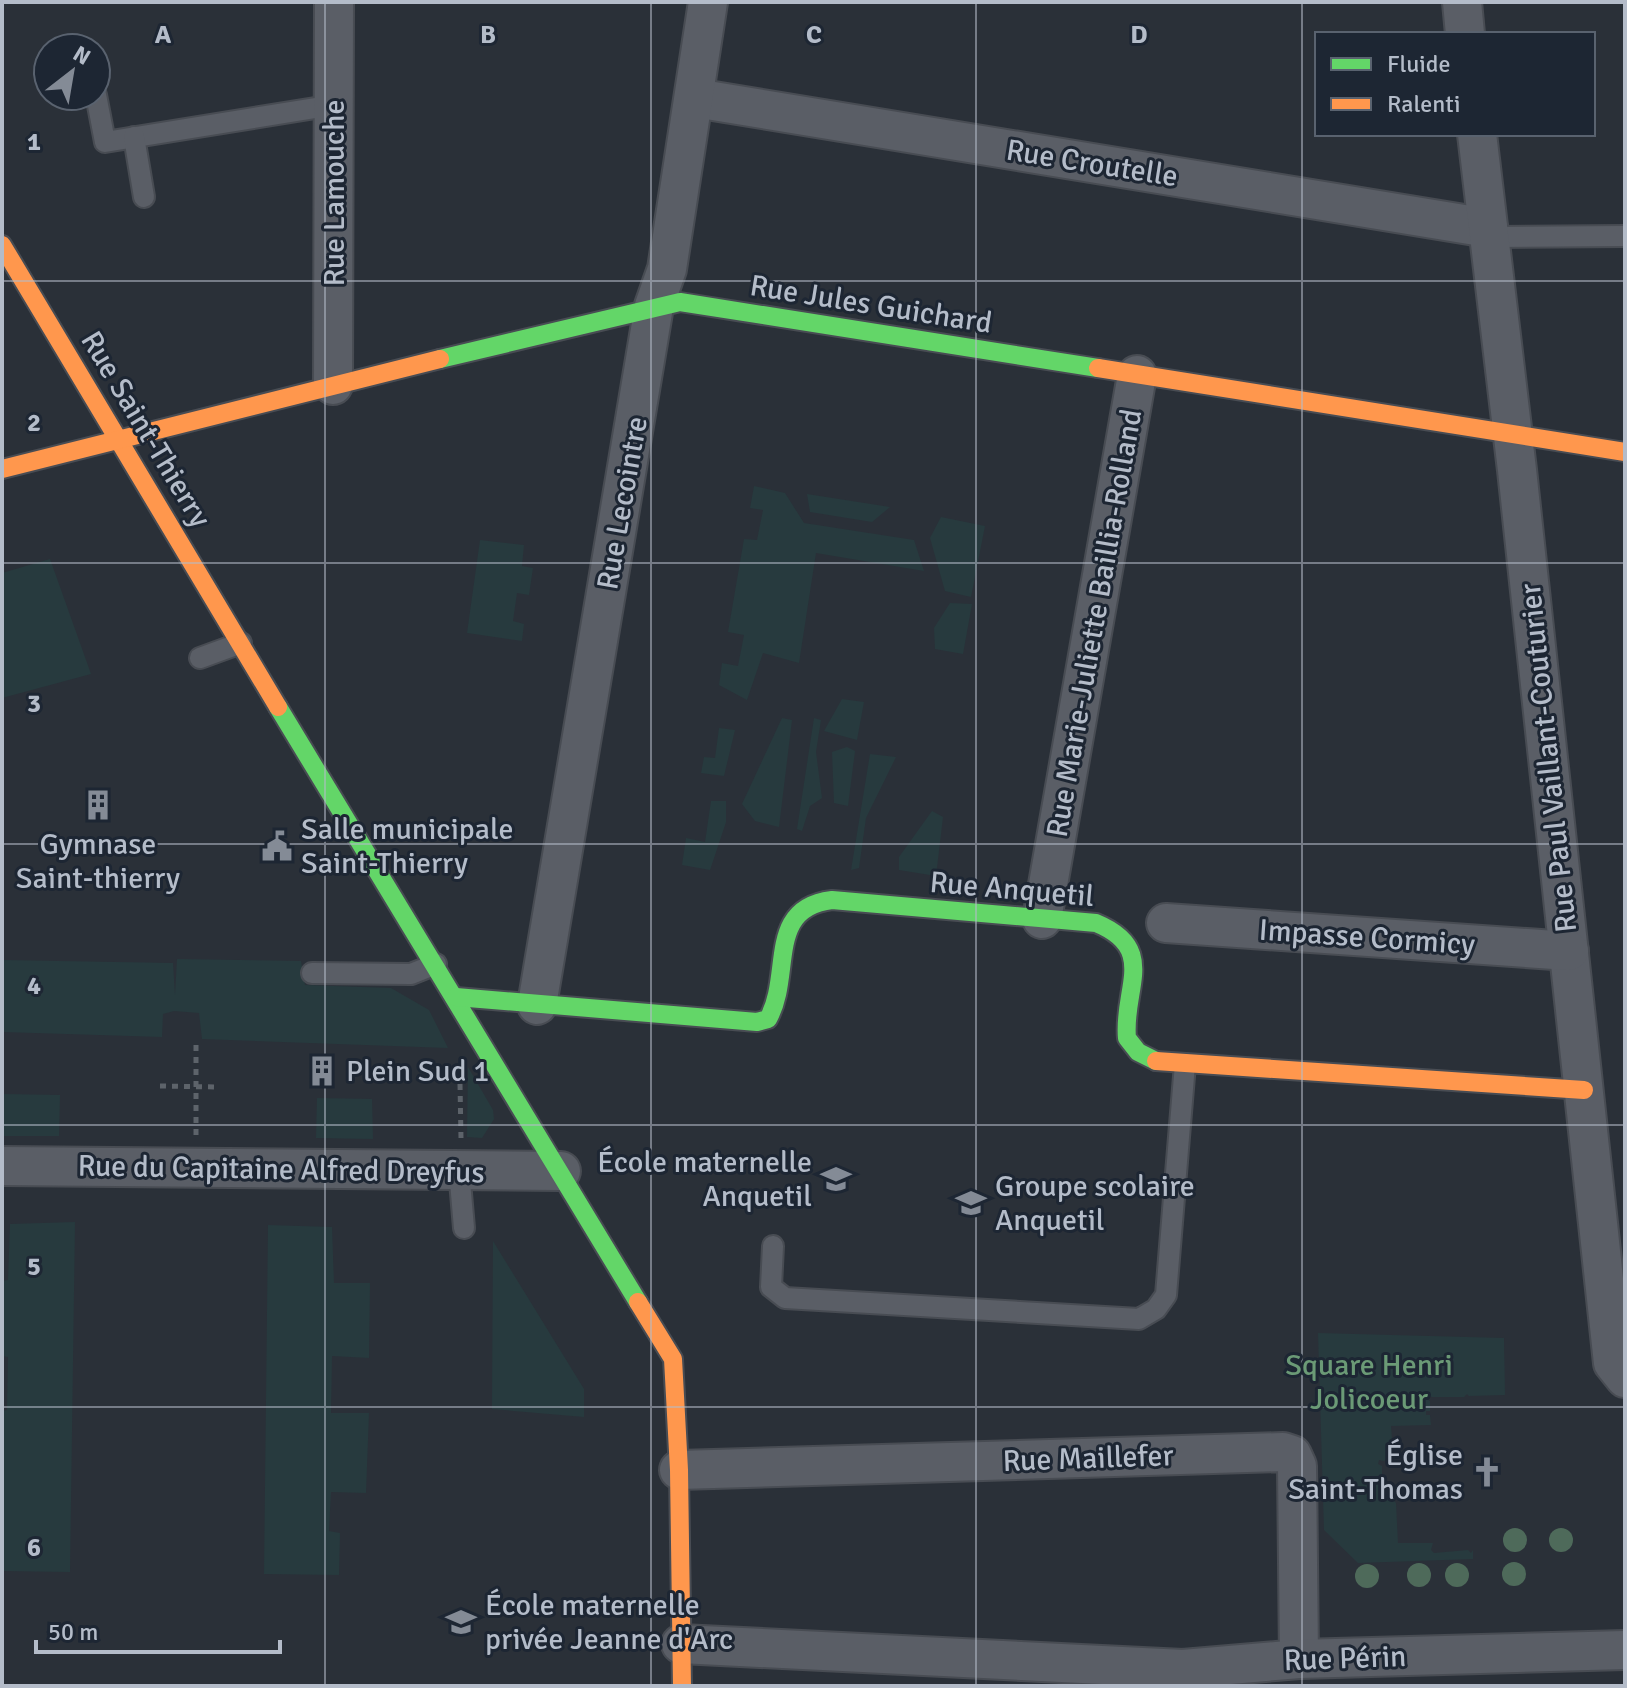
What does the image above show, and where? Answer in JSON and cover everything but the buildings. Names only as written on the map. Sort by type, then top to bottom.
[{"type":"street","name":"Rue Lamouche","points":[[333,385],[334,2]]},
{"type":"street","name":"Rue Lecointre","points":[[537,1005],[654,306],[667,269],[708,2]]},
{"type":"street","points":[[1462,2],[1465,32]]},
{"type":"street","name":"Rue Croutelle","points":[[695,98],[1489,232]]},
{"type":"street","name":"Rue Paul Vaillant-Couturier","points":[[1477,136],[1513,434],[1613,1363],[1625,1378]]},
{"type":"street","name":"Rue Saint-Thierry","points":[[2,245],[117,441],[673,1359],[679,1470],[682,1686]]},
{"type":"street","name":"Rue Jules Guichard","points":[[2,469],[680,302],[1625,452]]},
{"type":"street","name":"Rue Marie-Juliette Baillia-Rolland","points":[[1042,919],[1137,375]]},
{"type":"street","name":"Rue Anquetil","points":[[456,997],[757,1022],[768,1019],[775,1011],[786,935],[796,916],[811,903],[832,900],[1096,923],[1111,928],[1124,936],[1131,949],[1133,964],[1126,1037],[1135,1052],[1151,1061],[1584,1090]]},
{"type":"street","name":"Impasse Cormicy","points":[[1166,923],[1569,951]]},
{"type":"street","name":"Rue du Capitaine Alfred Dreyfus","points":[[2,1166],[561,1171]]},
{"type":"street","name":"Rue Maillefer","points":[[679,1470],[1283,1452],[1292,1455],[1297,1466],[1299,1659]]},
{"type":"street","name":"Rue Périn","points":[[681,1644],[1183,1669],[1299,1659],[1625,1650]]},
{"type":"lane","points":[[99,112],[105,142],[334,105]]},
{"type":"lane","points":[[134,137],[144,197]]},
{"type":"lane","points":[[1489,232],[1625,236]]},
{"type":"lane","points":[[200,658],[241,643]]},
{"type":"lane","points":[[368,852],[391,844]]},
{"type":"lane","points":[[312,973],[411,974],[436,964]]},
{"type":"lane","points":[[773,1246],[771,1287],[785,1298],[1139,1319],[1156,1309],[1166,1295],[1185,1064]]},
{"type":"lane","points":[[459,1170],[464,1228]]},
{"type":"path","points":[[193,1168],[196,1039]]},
{"type":"path","points":[[160,1086],[217,1087]]},
{"type":"green space","points":[[754,486],[785,493],[804,523],[914,540],[924,571],[816,553],[799,663],[763,653],[747,700],[719,685],[722,663],[738,666],[744,635],[728,632],[744,539],[757,540],[763,510],[750,508]]},
{"type":"green space","points":[[807,494],[890,507],[872,522],[810,512]]},
{"type":"green space","points":[[941,517],[985,526],[971,597],[945,591],[930,538]]},
{"type":"green space","points":[[480,540],[524,545],[522,566],[533,568],[529,595],[517,593],[513,621],[524,624],[522,641],[467,633]]},
{"type":"green space","points":[[50,559],[91,674],[2,698],[2,573]]},
{"type":"green space","points":[[950,603],[972,604],[963,654],[935,649],[934,628]]},
{"type":"green space","points":[[842,699],[864,702],[857,740],[824,731]]},
{"type":"green space","points":[[782,718],[792,720],[779,827],[755,821],[742,804]]},
{"type":"green space","points":[[814,718],[821,720],[816,752],[822,798],[810,806],[802,831],[797,829]]},
{"type":"green space","points":[[719,728],[735,730],[724,776],[701,773],[704,757],[715,758]]},
{"type":"green space","points":[[847,747],[855,751],[848,806],[834,803],[832,752]]},
{"type":"green space","points":[[870,754],[896,757],[866,818],[859,868],[851,870]]},
{"type":"green space","points":[[711,801],[726,801],[726,822],[710,870],[682,865],[686,838],[705,842]]},
{"type":"green space","points":[[932,811],[943,817],[936,876],[899,870],[899,857]]},
{"type":"green space","points":[[177,959],[301,961],[305,985],[391,988],[429,1010],[448,1048],[202,1039],[199,1013],[174,1011],[163,1014],[162,1037],[2,1032],[2,960],[173,963],[175,995]]},
{"type":"green space","points":[[468,1067],[493,1110],[494,1119],[482,1138],[467,1137]]},
{"type":"green space","points":[[4,1094],[60,1095],[59,1136],[3,1136]]},
{"type":"green space","points":[[317,1098],[372,1099],[373,1139],[316,1138]]},
{"type":"green space","points":[[75,1222],[70,1572],[2,1571],[2,1411],[7,1410],[8,1357],[2,1356],[2,1281],[8,1280],[10,1224]]},
{"type":"green space","points":[[268,1225],[332,1227],[334,1283],[370,1283],[369,1358],[332,1356],[331,1413],[369,1413],[366,1493],[331,1492],[329,1531],[340,1533],[339,1575],[264,1574]]},
{"type":"green space","points":[[493,1241],[584,1389],[584,1417],[492,1409]]},
{"type":"green space","name":"Square Henri Jolicoeur","points":[[1318,1333],[1504,1338],[1505,1395],[1428,1395],[1425,1398],[1430,1401],[1430,1411],[1426,1411],[1426,1415],[1430,1415],[1431,1425],[1391,1426],[1393,1452],[1384,1461],[1379,1460],[1378,1464],[1382,1466],[1379,1486],[1384,1485],[1395,1494],[1392,1499],[1396,1503],[1398,1543],[1433,1543],[1431,1550],[1434,1553],[1468,1550],[1471,1553],[1473,1550],[1473,1559],[1358,1563],[1324,1530]]},
{"type":"traffic: fast","points":[[440,359],[680,302],[1098,368]]},
{"type":"traffic: fast","points":[[278,707],[638,1302]]},
{"type":"traffic: fast","points":[[456,997],[757,1022],[768,1019],[775,1002],[789,930],[797,916],[811,906],[832,900],[1096,923],[1115,933],[1127,945],[1133,972],[1127,1038],[1138,1052],[1156,1061]]},
{"type":"traffic: slow","points":[[2,245],[278,707]]},
{"type":"traffic: slow","points":[[2,469],[440,359]]},
{"type":"traffic: slow","points":[[1098,368],[1625,452]]},
{"type":"traffic: slow","points":[[1156,1061],[1584,1090]]},
{"type":"traffic: slow","points":[[638,1302],[673,1359],[679,1470],[682,1686]]},
{"type":"place","name":"Gymnase Saint-thierry","points":[[98,805]]},
{"type":"place","name":"Salle municipale Saint-Thierry","points":[[277,846]]},
{"type":"place","name":"Plein Sud 1","points":[[322,1071]]},
{"type":"place","name":"École maternelle Anquetil","points":[[836,1179]]},
{"type":"place","name":"Groupe scolaire Anquetil","points":[[971,1203]]},
{"type":"place","name":"Église Saint-Thomas","points":[[1487,1472]]},
{"type":"place","name":"École maternelle privée Jeanne d'Arc","points":[[461,1622]]}]
